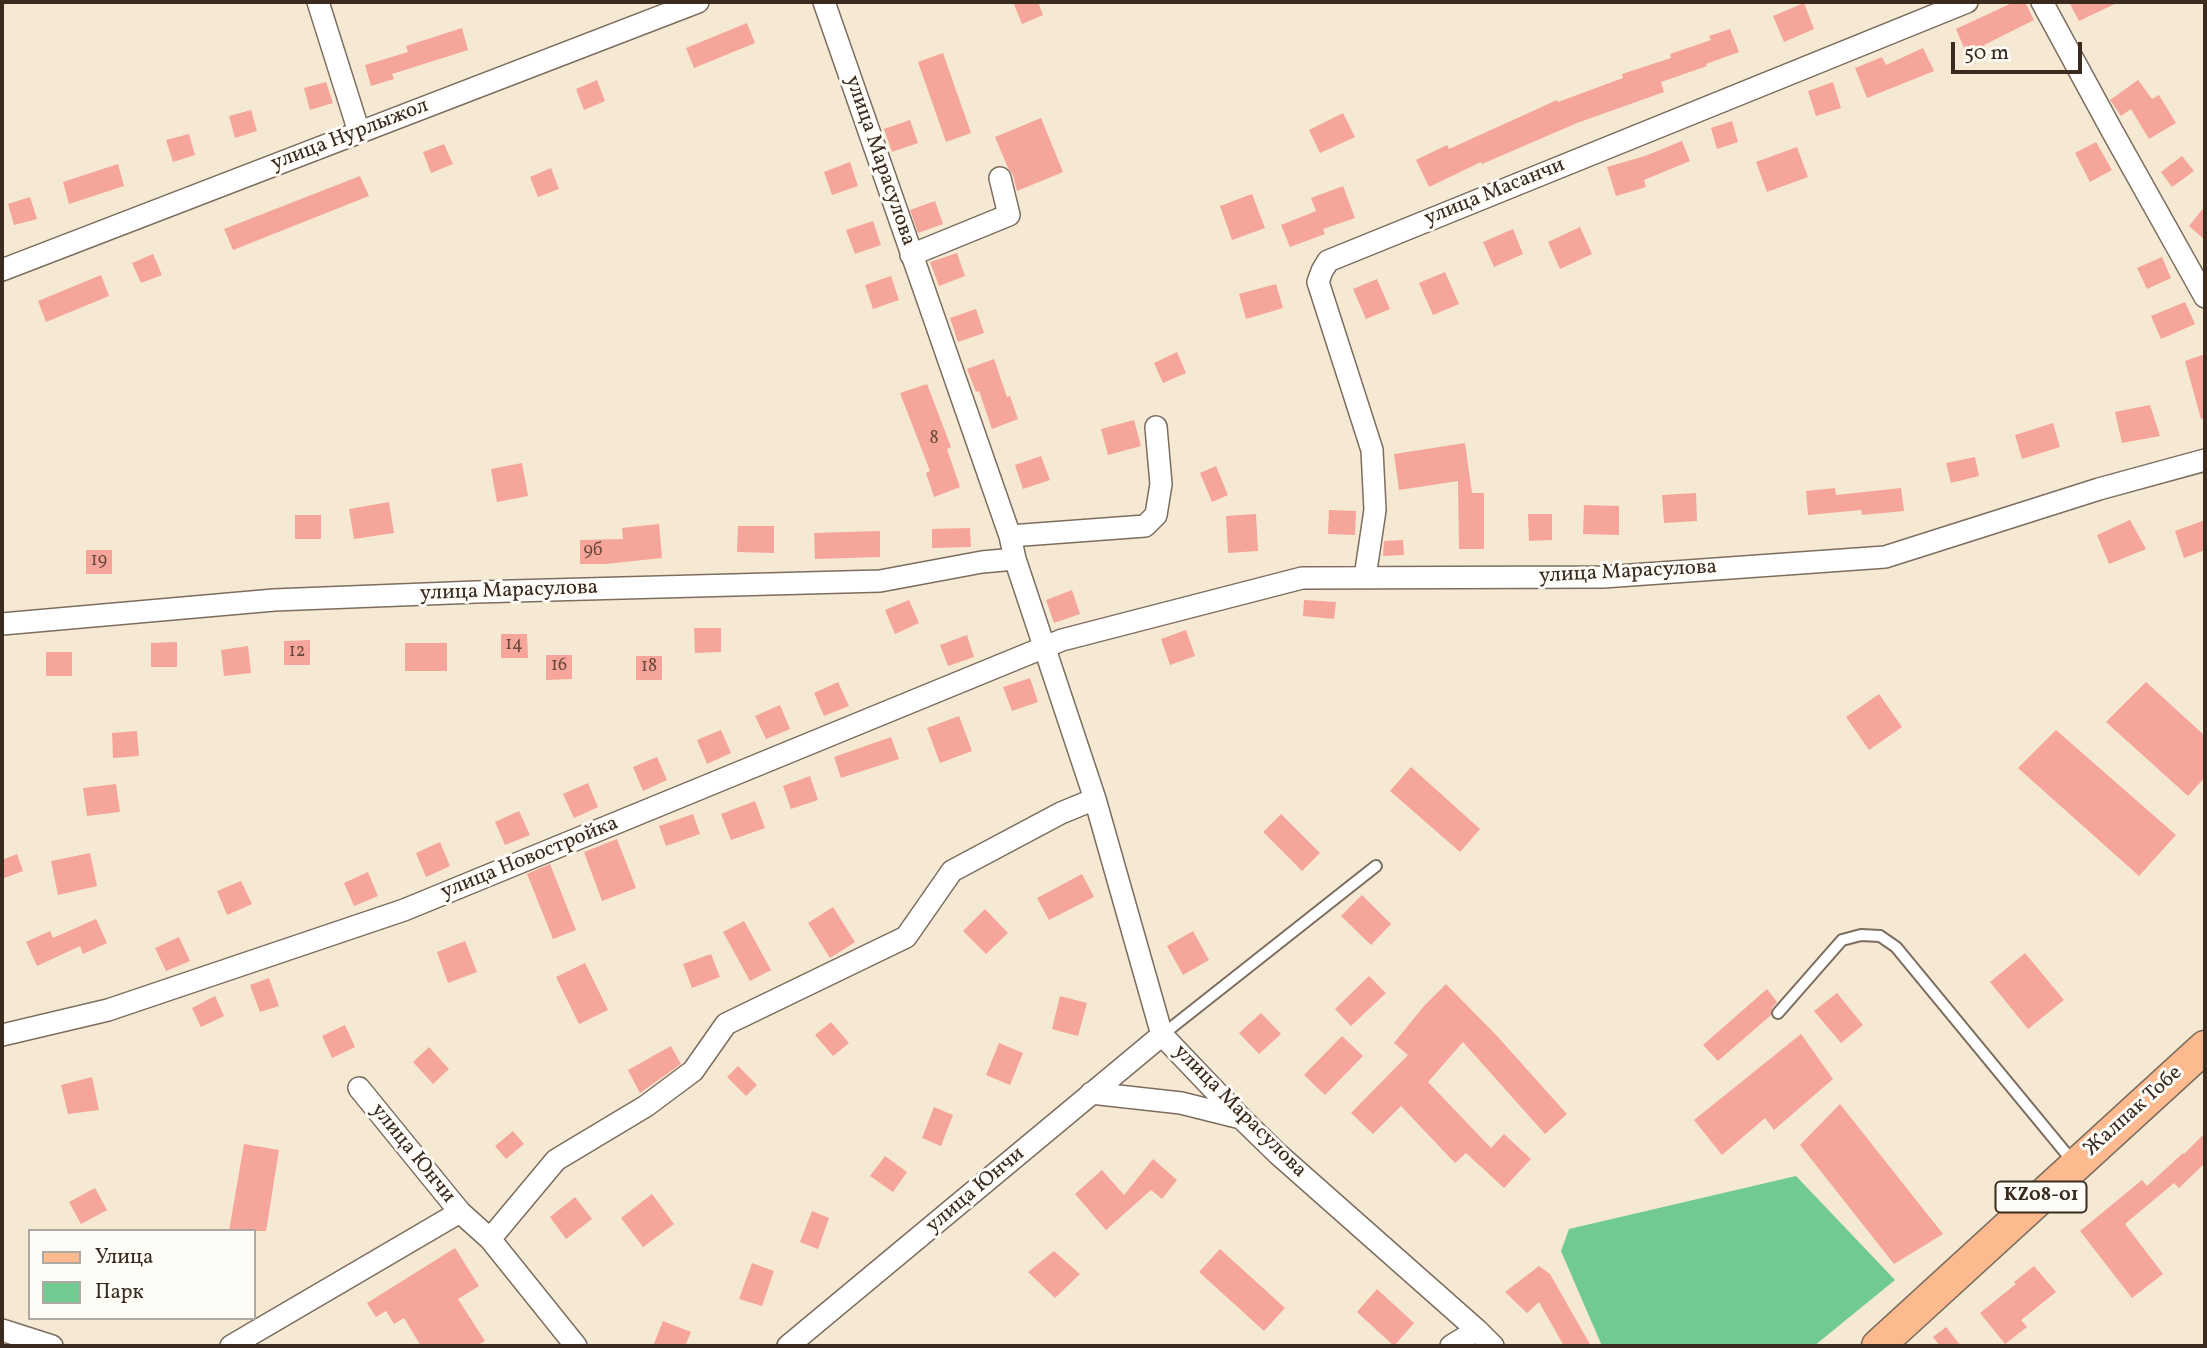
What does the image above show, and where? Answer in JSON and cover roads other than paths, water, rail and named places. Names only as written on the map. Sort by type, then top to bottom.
[{"type":"main road","name":"Жалпак Тобе","points":[[1878,1346],[2205,1047]]},
{"type":"street","points":[[318,2],[359,132]]},
{"type":"street","name":"улица Нурлыжол","points":[[2,270],[698,2]]},
{"type":"street","name":"улица Марасулова","points":[[824,2],[1010,536],[1014,559],[1095,799],[1162,1035],[1289,1164],[1493,1346]]},
{"type":"street","name":"улица Масанчи","points":[[1365,578],[1375,510],[1372,450],[1318,282],[1328,261],[1967,2]]},
{"type":"street","points":[[2042,2],[2205,297]]},
{"type":"street","points":[[911,255],[1009,215],[1000,178]]},
{"type":"street","points":[[1010,536],[1145,526],[1156,515],[1161,484],[1156,427]]},
{"type":"street","name":"улица Марасулова","points":[[1045,647],[1062,640],[1301,578],[1603,577],[1885,557],[2099,489],[2205,460]]},
{"type":"street","name":"улица Марасулова","points":[[2,624],[274,600],[880,581],[982,562],[1014,559]]},
{"type":"street","name":"улица Новостройка","points":[[2,1035],[107,1010],[404,910],[1045,647]]},
{"type":"street","points":[[489,1238],[556,1160],[646,1106],[693,1070],[726,1024],[906,937],[952,871],[1061,813],[1095,799]]},
{"type":"street","name":"улица Юнчи","points":[[788,1346],[1162,1035]]},
{"type":"street","name":"улица Юнчи","points":[[359,1088],[460,1212],[489,1238],[576,1346]]},
{"type":"street","points":[[1091,1093],[1181,1103],[1241,1118]]},
{"type":"street","points":[[231,1346],[460,1212]]},
{"type":"street","points":[[2,1330],[52,1346]]},
{"type":"street","points":[[1451,1346],[1477,1330]]},
{"type":"lane","points":[[1162,1035],[1376,866]]},
{"type":"lane","points":[[1777,1013],[1842,940],[1861,935],[1880,936],[1896,947],[2076,1165]]}]
